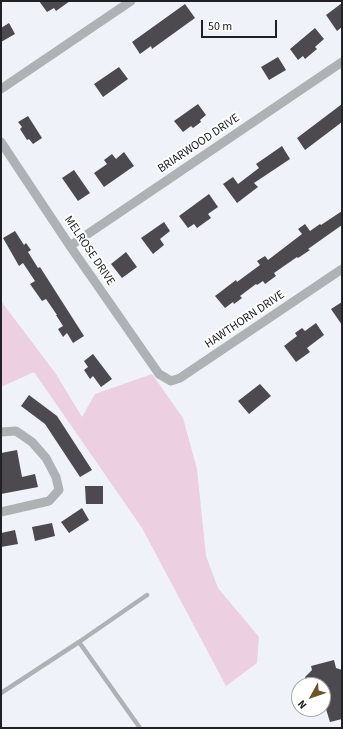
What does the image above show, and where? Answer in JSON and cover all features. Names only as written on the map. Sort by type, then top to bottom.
[{"type":"street","points":[[1,89],[131,1]]},
{"type":"street","name":"BRIARWOOD DRIVE","points":[[70,246],[342,62]]},
{"type":"street","name":"MELROSE DRIVE","points":[[1,142],[70,246],[159,374]]},
{"type":"street","name":"HAWTHORN DRIVE","points":[[159,374],[171,381],[180,378],[342,269]]},
{"type":"street","points":[[1,432],[16,431],[32,442],[46,458],[56,477],[59,490],[49,501],[1,512]]},
{"type":"lane","points":[[1,693],[147,595]]},
{"type":"lane","points":[[79,642],[140,728]]},
{"type":"shaded area","points":[[1,301],[56,374],[82,417],[95,394],[152,374],[183,418],[197,469],[206,556],[218,588],[259,637],[257,663],[226,686],[142,528],[34,372],[1,387]]},
{"type":"building","points":[[39,1],[70,1],[56,11],[54,8],[47,12]]},
{"type":"building","points":[[342,3],[342,27],[337,31],[326,15]]},
{"type":"building","points":[[185,4],[195,18],[152,49],[151,46],[140,54],[132,42]]},
{"type":"building","points":[[9,23],[15,34],[1,42],[1,28]]},
{"type":"building","points":[[315,28],[324,39],[315,47],[317,49],[305,59],[303,56],[298,60],[290,49]]},
{"type":"building","points":[[278,57],[286,70],[269,80],[261,67]]},
{"type":"building","points":[[119,67],[128,79],[103,97],[94,84]]},
{"type":"building","points":[[198,104],[206,115],[200,120],[201,122],[193,128],[191,126],[183,132],[174,121]]},
{"type":"building","points":[[342,104],[342,122],[305,150],[297,138]]},
{"type":"building","points":[[28,116],[42,138],[33,144],[29,139],[27,140],[20,129],[22,127],[18,122]]},
{"type":"building","points":[[282,146],[290,159],[254,183],[258,187],[237,203],[223,184],[233,177],[238,184],[259,168],[256,164]]},
{"type":"building","points":[[124,152],[134,166],[104,187],[94,173],[107,164],[104,160],[112,154],[116,159]]},
{"type":"building","points":[[74,170],[90,193],[78,201],[62,178]]},
{"type":"building","points":[[209,194],[218,207],[208,214],[211,218],[197,228],[194,224],[188,228],[179,216]]},
{"type":"building","points":[[342,211],[342,225],[308,249],[310,250],[274,273],[276,276],[265,284],[263,281],[257,285],[256,284],[240,296],[242,298],[225,308],[215,296],[236,280],[237,282],[260,265],[257,261],[265,256],[268,260],[302,234],[298,229],[305,224],[310,231]]},
{"type":"building","points":[[164,222],[170,231],[160,239],[164,245],[153,254],[141,238]]},
{"type":"building","points":[[15,231],[24,245],[26,243],[31,250],[28,252],[38,268],[40,267],[84,336],[73,343],[67,333],[63,337],[58,329],[63,326],[57,315],[46,299],[42,301],[30,284],[35,281],[23,263],[19,266],[3,238]]},
{"type":"building","points":[[126,252],[137,267],[122,278],[111,264]]},
{"type":"building","points":[[342,302],[342,325],[331,309]]},
{"type":"building","points":[[316,323],[324,335],[307,348],[310,352],[296,362],[284,346],[297,336],[295,333],[302,328],[305,331]]},
{"type":"building","points":[[93,354],[112,379],[101,387],[93,376],[90,379],[84,370],[88,367],[84,361]]},
{"type":"building","points":[[260,384],[271,396],[249,414],[238,401]]},
{"type":"building","points":[[29,395],[57,416],[92,470],[80,477],[45,424],[21,406]]},
{"type":"building","points":[[17,450],[22,477],[35,474],[38,487],[1,494],[1,453]]},
{"type":"building","points":[[85,486],[103,486],[103,504],[86,504]]},
{"type":"building","points":[[82,508],[89,520],[69,533],[61,522]]},
{"type":"building","points":[[52,523],[55,536],[35,541],[32,527]]},
{"type":"building","points":[[15,530],[18,544],[1,547],[1,533]]},
{"type":"building","points":[[334,660],[336,668],[342,670],[342,719],[330,722],[328,717],[331,717],[331,677],[305,677],[312,670],[311,666]]}]
